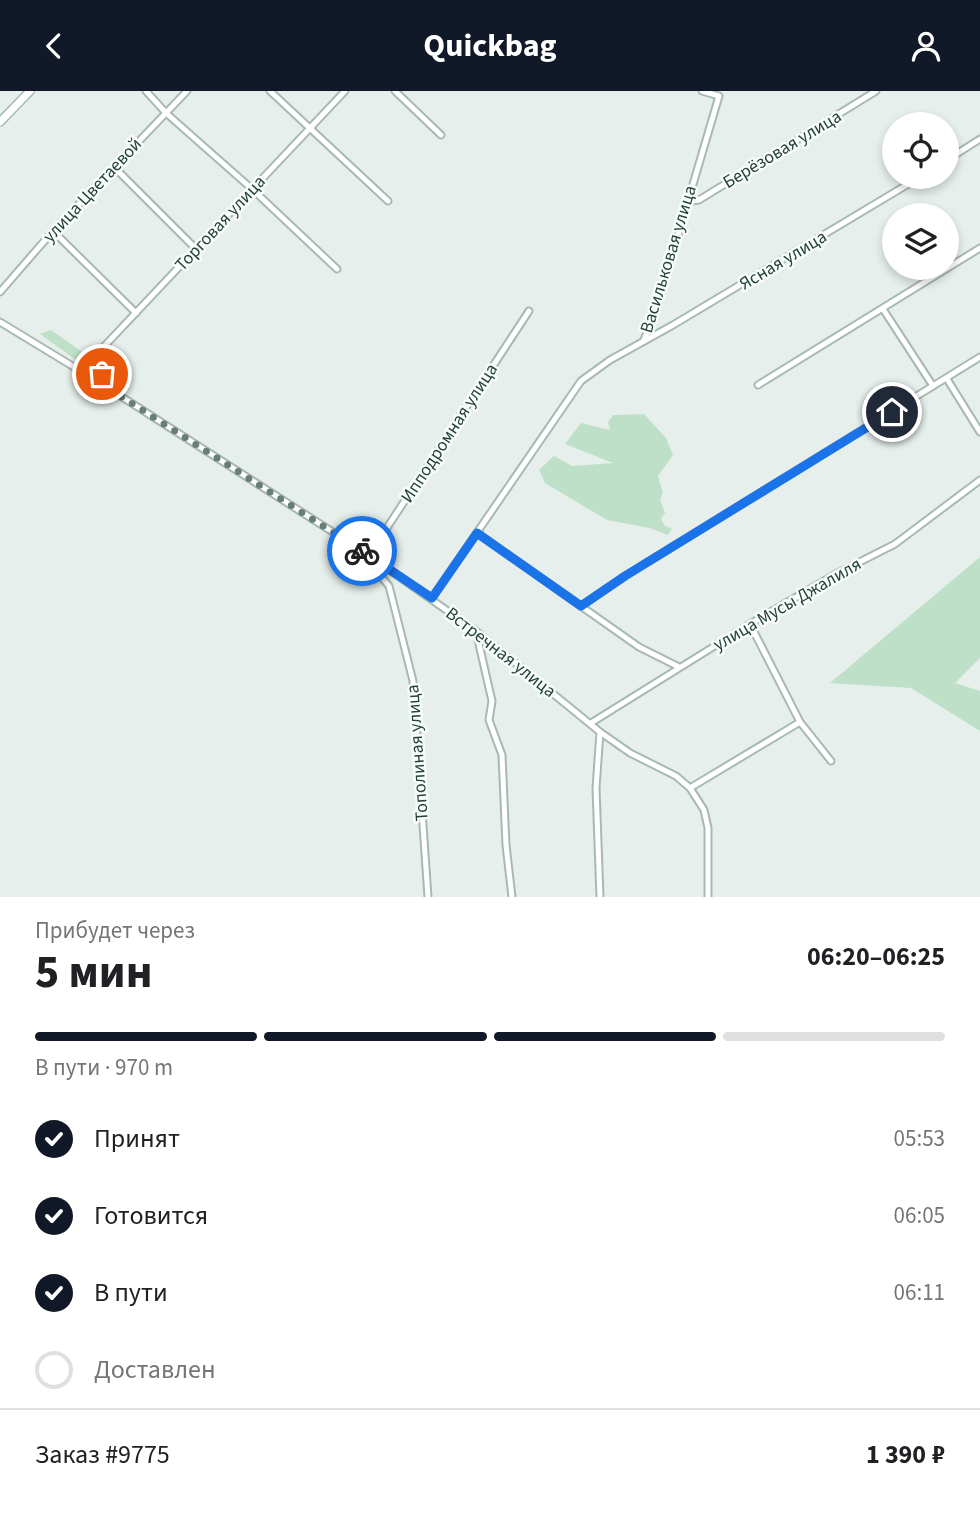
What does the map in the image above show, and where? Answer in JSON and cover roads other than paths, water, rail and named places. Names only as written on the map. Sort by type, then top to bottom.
[{"type":"street","points":[[0,122],[30,91]]},
{"type":"street","points":[[146,91],[166,113],[337,269]]},
{"type":"street","name":"улица Цветаевой","points":[[0,292],[53,231],[187,91]]},
{"type":"street","points":[[270,91],[387,201]]},
{"type":"street","name":"Торговая улица","points":[[97,381],[102,374],[96,355],[345,91]]},
{"type":"street","points":[[395,91],[441,135]]},
{"type":"street","name":"Васильковая улица","points":[[432,598],[581,381],[644,340],[656,310],[719,96],[702,91]]},
{"type":"street","name":"Берёзовая улица","points":[[686,202],[699,199],[876,91]]},
{"type":"street","points":[[959,152],[980,139]]},
{"type":"street","points":[[114,167],[196,249]]},
{"type":"street","name":"Ясная улица","points":[[644,340],[900,189]]},
{"type":"street","points":[[53,231],[136,313]]},
{"type":"street","points":[[758,385],[980,248]]},
{"type":"street","points":[[883,309],[933,386]]},
{"type":"street","name":"Ипподромная улица","points":[[367,554],[379,540],[529,311]]},
{"type":"street","name":"Встречная улица","points":[[0,321],[367,554],[476,631],[600,732],[630,753],[676,776],[690,788],[704,810],[708,828],[708,897]]},
{"type":"street","points":[[581,606],[625,576],[980,358]]},
{"type":"street","points":[[947,379],[980,432]]},
{"type":"street","name":"улица Мусы Джалиля","points":[[591,723],[750,624],[836,574],[895,544],[980,480]]},
{"type":"street","points":[[477,533],[639,647],[679,667]]},
{"type":"street","name":"Тополиная улица","points":[[378,573],[389,586],[413,681],[428,897]]},
{"type":"street","points":[[750,624],[800,722],[831,761]]},
{"type":"street","points":[[476,631],[492,701],[489,720],[502,755],[506,845],[512,897]]},
{"type":"street","points":[[690,788],[800,722]]},
{"type":"street","points":[[600,732],[596,788],[600,897]]}]
